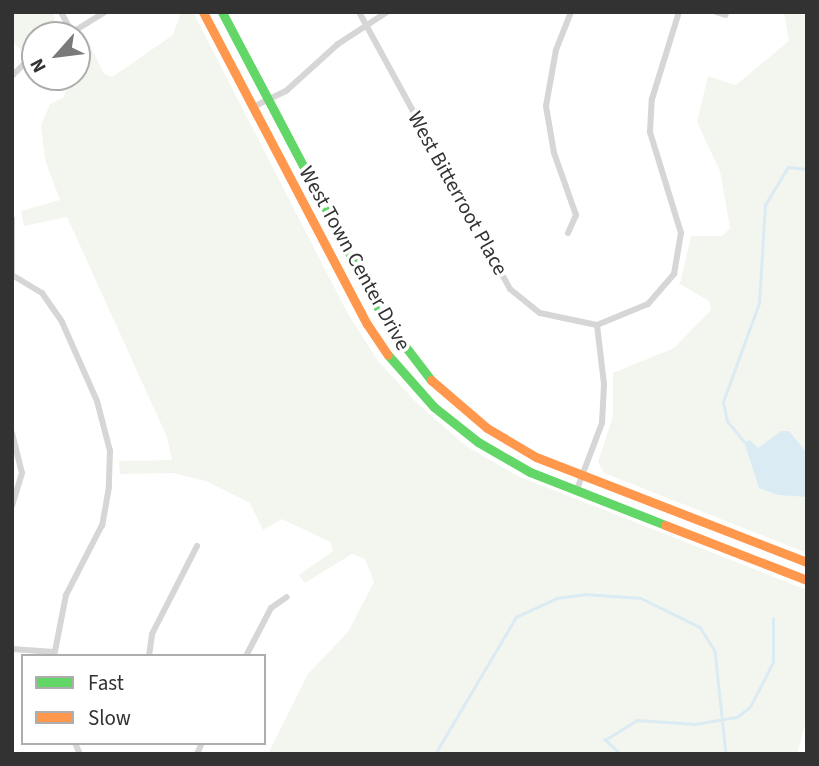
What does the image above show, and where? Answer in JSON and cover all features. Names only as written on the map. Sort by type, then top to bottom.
[{"type":"street","name":"West Town Center Drive","points":[[203,12],[367,324],[400,372],[478,442],[576,492],[807,580]]},
{"type":"street","name":"West Town Center Drive","points":[[222,12],[382,316],[414,362],[487,428],[582,476],[807,562]]},
{"type":"street","name":"West Bitterroot Place","points":[[359,12],[510,289],[540,313],[597,325]]},
{"type":"street","points":[[253,107],[307,76],[366,25],[387,12]]},
{"type":"street","points":[[568,233],[576,215],[554,153],[546,106],[556,50],[571,12]]},
{"type":"street","points":[[576,492],[602,423],[604,384],[597,325],[648,304],[674,274],[681,233],[650,132],[652,99],[679,12]]},
{"type":"street","points":[[716,12],[726,15]]},
{"type":"street","points":[[12,219],[12,275],[41,293],[62,322],[97,401],[110,452],[109,487],[102,525],[66,595],[54,654],[12,649]]},
{"type":"street","points":[[12,433],[22,473],[12,505]]},
{"type":"street","points":[[149,654],[152,634],[197,546]]},
{"type":"street","points":[[247,654],[271,608],[286,597]]},
{"type":"shaded area","points":[[12,12],[52,12],[55,17],[53,21],[21,21],[21,50],[12,41]]},
{"type":"shaded area","points":[[181,12],[193,12],[348,314],[378,361],[417,403],[466,446],[518,476],[807,590],[807,718],[797,754],[268,754],[308,674],[348,632],[374,582],[365,559],[352,554],[305,583],[299,575],[333,551],[330,542],[282,519],[263,530],[250,503],[206,481],[173,473],[120,474],[119,461],[172,460],[167,437],[67,217],[24,226],[21,211],[60,200],[45,160],[41,125],[50,104],[63,98],[66,91],[91,91],[91,47],[104,74],[112,77],[173,35]]},
{"type":"shaded area","points":[[784,12],[807,12],[807,553],[604,473],[598,462],[613,416],[613,373],[674,348],[711,310],[709,301],[680,284],[691,236],[722,236],[730,228],[720,171],[697,122],[708,76],[736,85],[789,41]]},
{"type":"shaded area","points":[[781,431],[789,431],[807,453],[807,497],[778,495],[759,488],[744,442],[750,440],[758,448]]},
{"type":"waterway","points":[[744,442],[727,421],[723,402],[759,303],[765,205],[788,167],[807,169]]},
{"type":"waterway","points":[[435,754],[516,617],[557,598],[584,594],[641,598],[700,627],[715,651],[726,754]]},
{"type":"waterway","points":[[620,754],[605,740],[637,720],[695,724],[737,717],[750,707],[773,662],[773,619]]},
{"type":"traffic: fast","points":[[222,12],[382,316],[431,380]]},
{"type":"traffic: fast","points":[[388,355],[434,407],[478,442],[530,472],[665,525]]},
{"type":"traffic: slow","points":[[203,12],[367,324],[388,355]]},
{"type":"traffic: slow","points":[[431,380],[487,428],[536,457],[807,562]]},
{"type":"traffic: slow","points":[[665,525],[807,580]]}]
